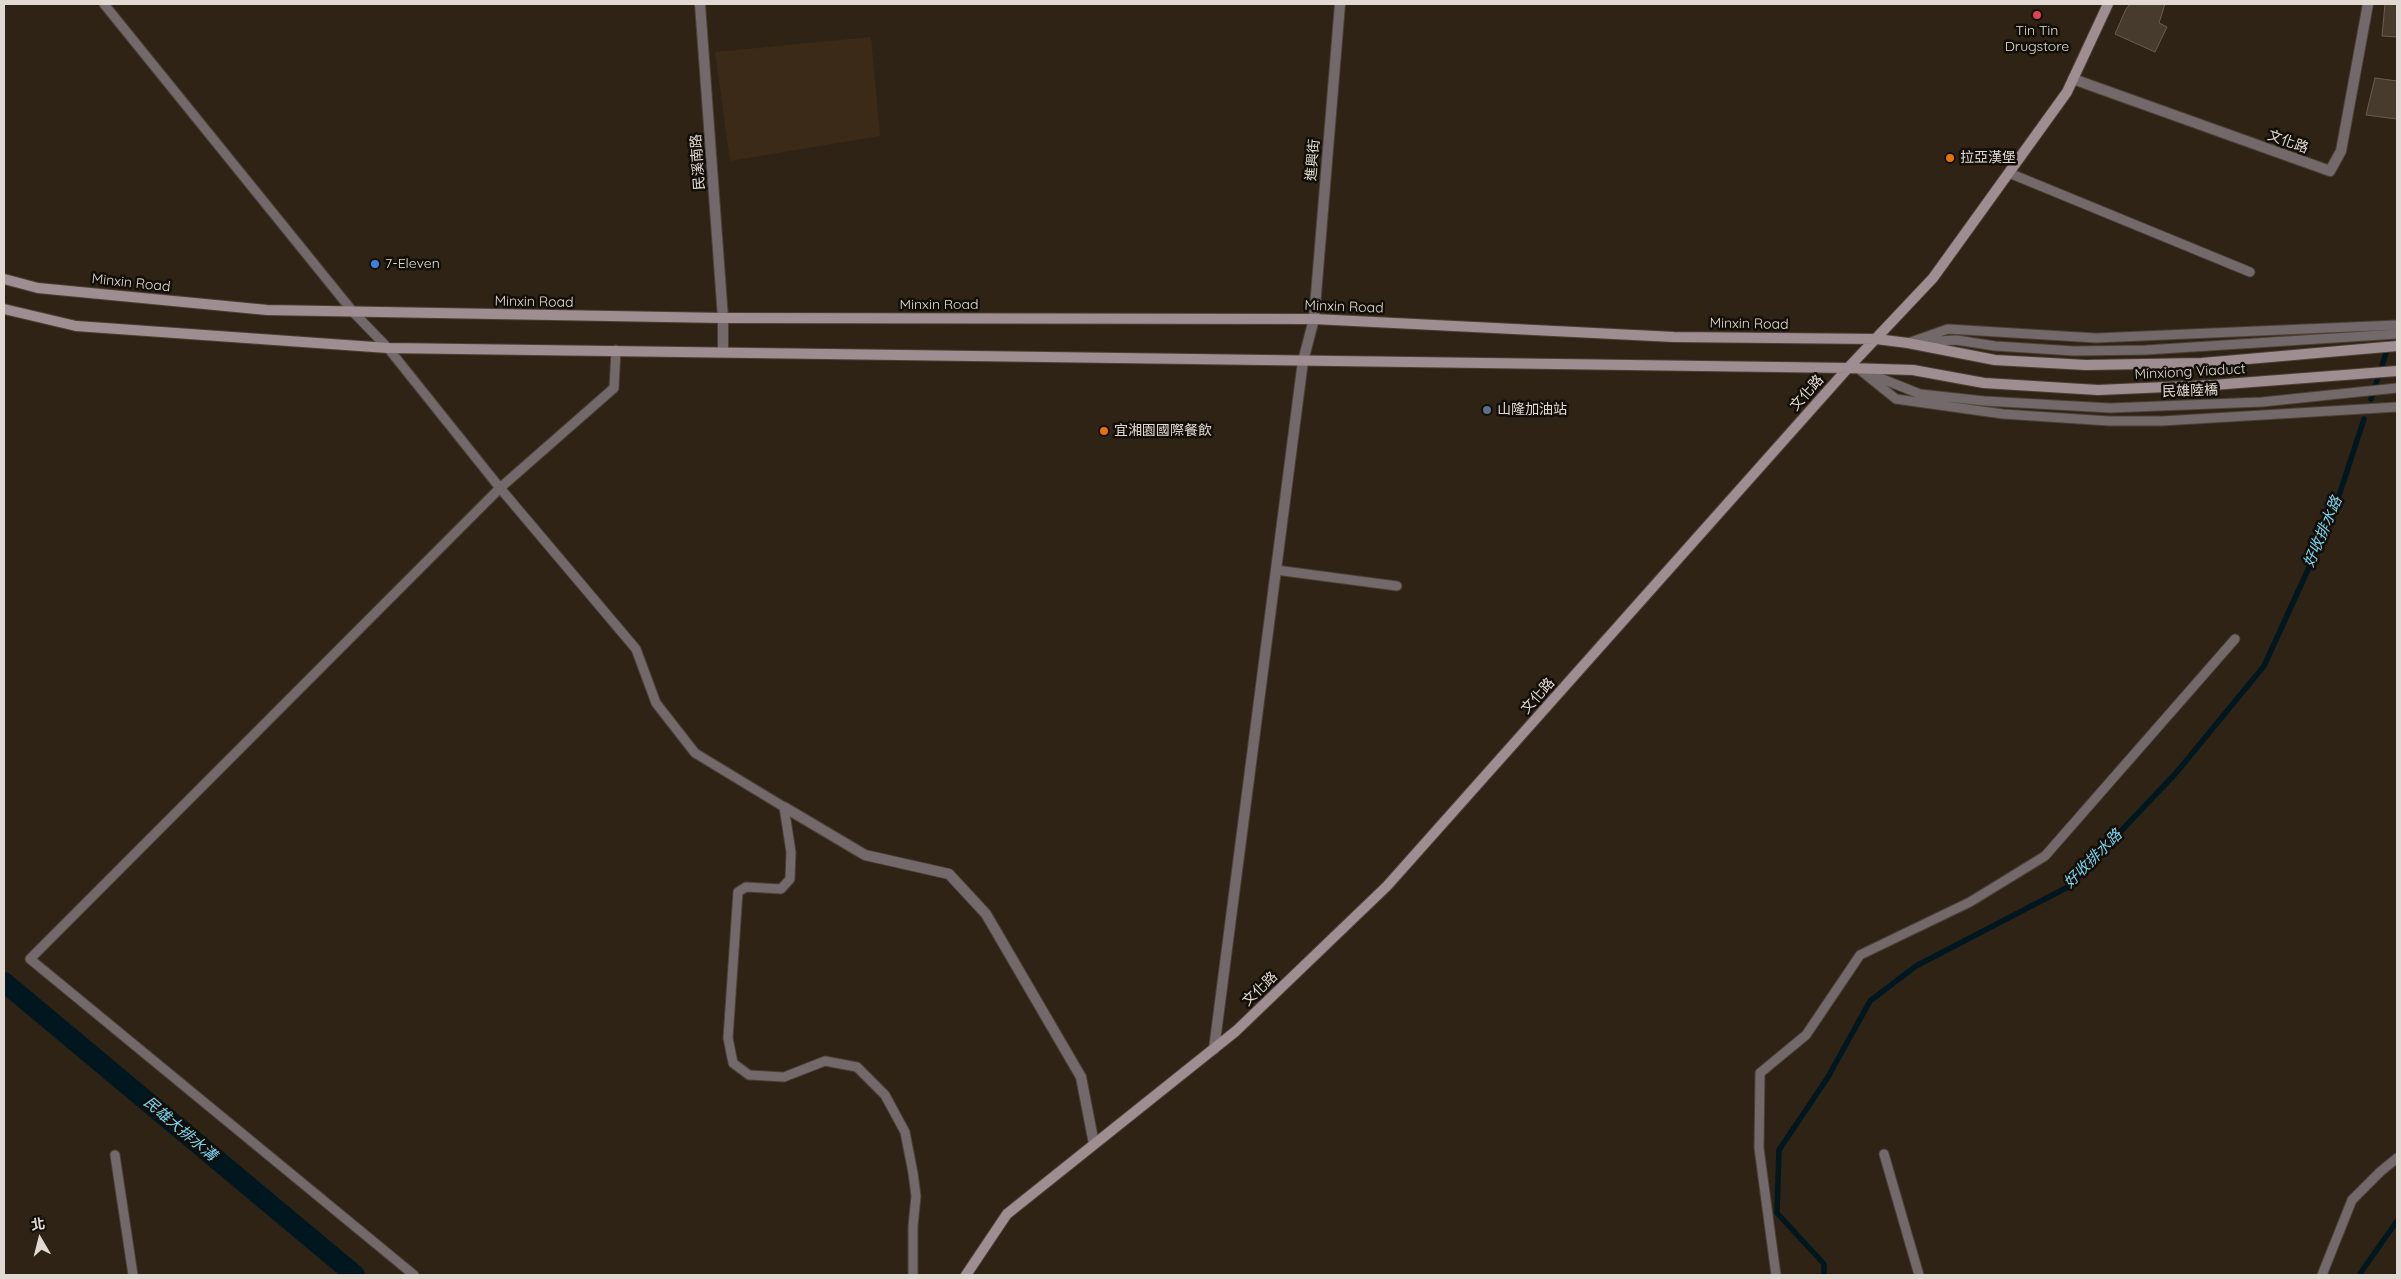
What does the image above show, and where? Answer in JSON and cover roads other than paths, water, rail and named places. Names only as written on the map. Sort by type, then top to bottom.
[{"type":"main road","name":"文化路","points":[[966,1275],[1007,1214],[1214,1050],[1387,886],[1848,368],[1934,278],[2067,92],[2108,4]]},
{"type":"main road","name":"Minxin Road","points":[[4,279],[38,288],[258,310],[723,318],[1314,319],[1674,337],[1876,339],[1908,343]]},
{"type":"main road","points":[[4,310],[76,326],[388,348],[1848,368]]},
{"type":"main road","name":"Minxiong Viaduct","points":[[1908,343],[1995,360],[2086,365],[2202,363],[2397,346]]},
{"type":"main road","name":"Minxiong Viaduct","points":[[1848,368],[1860,370],[1914,370],[1984,383],[2098,390],[2213,385],[2397,371]]},
{"type":"street","name":"民溪南路","points":[[700,4],[724,352]]},
{"type":"street","name":"進興街","points":[[1214,1050],[1303,361],[1314,319],[1340,4]]},
{"type":"street","name":"文化路","points":[[2073,79],[2330,171],[2342,151],[2368,4]]},
{"type":"street","points":[[784,806],[865,855],[949,874],[980,907],[991,922],[1081,1077],[1094,1144]]},
{"type":"lane","points":[[104,4],[354,313],[388,348],[500,488],[636,650],[656,703],[694,753],[784,806],[791,852],[790,879],[780,889],[746,887],[738,892],[728,1038],[734,1063],[748,1075],[784,1077],[825,1061],[857,1067],[885,1095],[905,1132],[914,1173],[916,1196],[913,1226],[913,1275]]},
{"type":"lane","points":[[2009,173],[2250,272]]},
{"type":"lane","points":[[1908,343],[1948,329],[2096,338],[2397,324]]},
{"type":"lane","points":[[1908,343],[1956,340],[1995,346],[2074,351],[2146,350],[2397,334]]},
{"type":"lane","points":[[414,1275],[30,959],[500,488],[614,388],[616,350]]},
{"type":"lane","points":[[1860,370],[1896,399],[2003,414],[2099,420],[2162,421],[2397,407]]},
{"type":"lane","name":"民雄陸橋","points":[[1860,370],[1920,394],[1984,401],[2110,408],[2262,402],[2397,388]]},
{"type":"lane","points":[[1276,570],[1397,586]]},
{"type":"lane","points":[[1776,1275],[1759,1148],[1760,1073],[1806,1035],[1860,955],[1970,902],[2045,856],[2236,639]]},
{"type":"lane","points":[[115,1154],[133,1275]]},
{"type":"lane","points":[[1884,1154],[1919,1275]]},
{"type":"lane","points":[[2322,1275],[2352,1200],[2397,1158]]},
{"type":"waterway","name":"好收排水路","points":[[2371,399],[2392,335]]},
{"type":"waterway","name":"好收排水路","points":[[1824,1275],[1824,1264],[1777,1213],[1779,1150],[1828,1077],[1870,1001],[1916,966],[2068,887],[2176,773],[2264,666],[2332,517],[2364,419]]},
{"type":"waterway","name":"民雄大排水溝","points":[[4,982],[355,1275]]},
{"type":"waterway","points":[[2359,1275],[2397,1221]]},
{"type":"place","name":"Tin Tin Drugstore","points":[[2037,15]]},
{"type":"place","name":"拉亞漢堡","points":[[1950,158]]},
{"type":"place","name":"7-Eleven","points":[[375,264]]},
{"type":"place","name":"山隆加油站","points":[[1487,410]]},
{"type":"place","name":"宜湘園國際餐飲","points":[[1104,431]]}]
